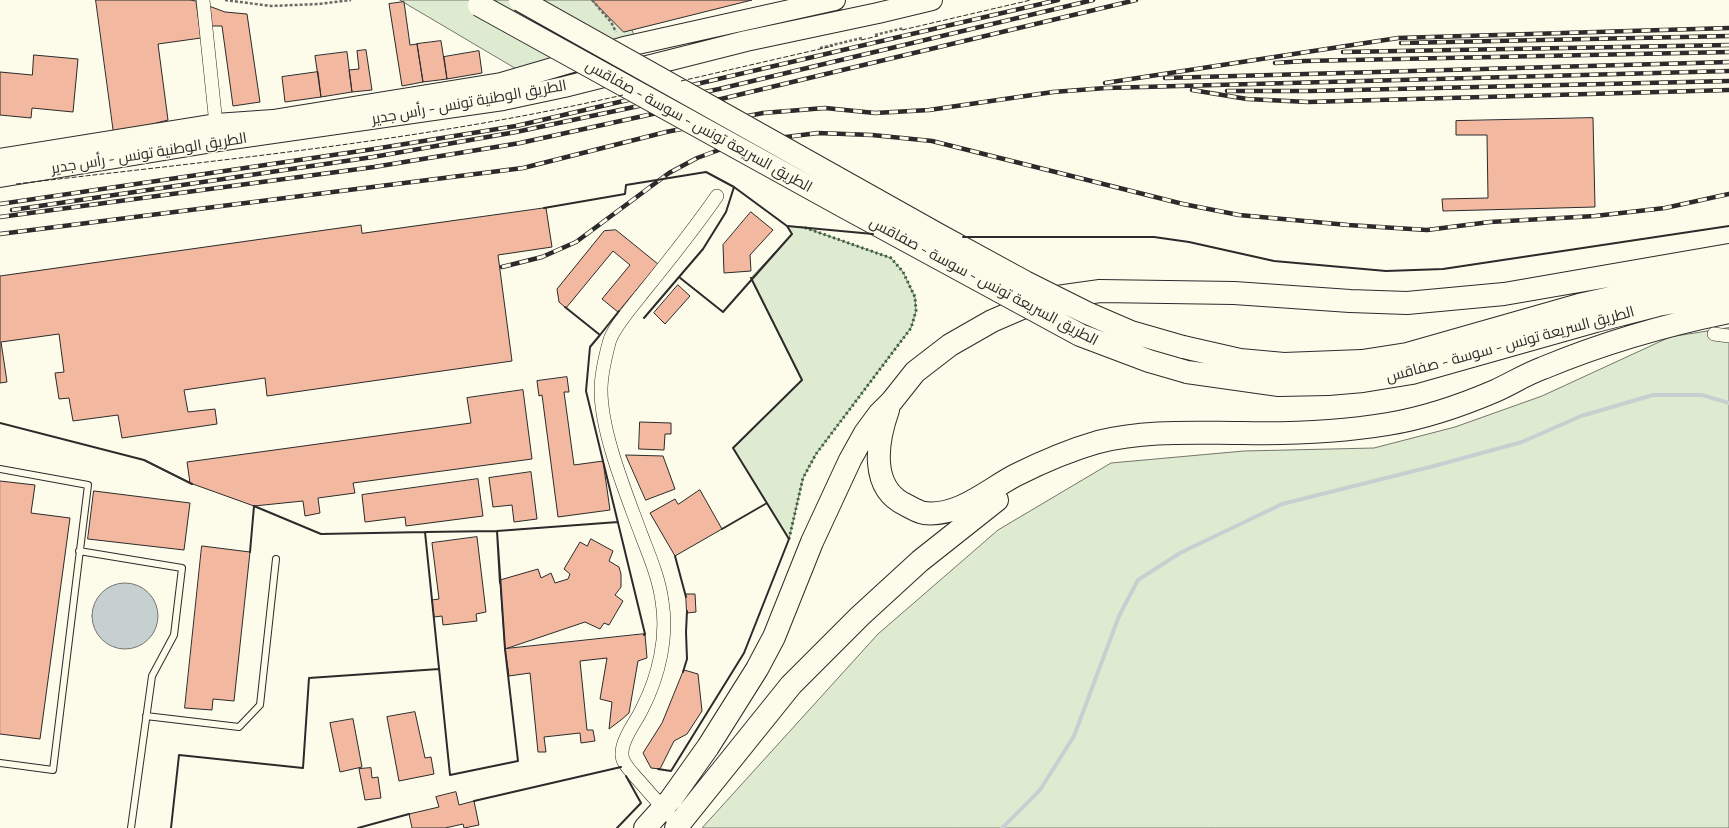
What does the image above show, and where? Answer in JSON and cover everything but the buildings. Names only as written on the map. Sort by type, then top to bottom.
[{"type":"highway","name":"الطريق السريعة تونس - سوسة - صفاقس","points":[[520,0],[939,235],[1026,282],[1131,332],[1183,347],[1240,360],[1284,364],[1362,361],[1407,354],[1579,305],[1655,288],[1729,276]]},
{"type":"highway","name":"الطريق السريعة تونس - سوسة - صفاقس","points":[[475,3],[1080,335],[1149,361],[1187,372],[1280,385],[1328,384],[1363,381],[1412,373],[1588,323],[1658,305],[1729,292]]},
{"type":"highway","points":[[645,828],[663,808],[708,747],[757,670],[774,637],[812,542],[850,460],[865,433],[879,414],[892,402],[915,372],[950,345],[992,321],[1043,299],[1100,291],[1234,292],[1350,302],[1407,303],[1504,294],[1729,255]]},
{"type":"highway","points":[[892,402],[881,431],[878,450],[883,480],[890,494],[901,503],[921,513],[943,513],[961,507],[1014,476],[1065,453],[1096,443],[1131,435],[1176,432],[1309,434],[1388,424],[1435,415],[1494,391],[1540,368],[1603,345],[1674,324],[1729,312]]},
{"type":"highway","points":[[677,827],[733,754],[791,685],[860,616],[920,561],[967,522],[1065,453]]},
{"type":"main road","name":"الطريق الوطنية تونس - رأس جدير","points":[[0,159],[216,124],[273,120],[501,83],[624,47],[835,0]]},
{"type":"main road","name":"الطريق الوطنية تونس - رأس جدير","points":[[0,177],[219,141],[503,100],[564,87],[746,41],[932,0]]},
{"type":"street","points":[[203,0],[216,124]]},
{"type":"street","points":[[677,827],[663,808],[626,766],[622,756],[624,742],[643,707],[656,674],[664,639],[662,601],[653,565],[613,456],[602,410],[601,390],[609,340],[624,318],[691,233],[717,196]]},
{"type":"street","points":[[1714,334],[1729,336]]},
{"type":"lane","points":[[0,469],[88,485],[53,770],[0,763]]},
{"type":"lane","points":[[79,551],[182,568],[174,635],[152,676],[131,828]]},
{"type":"lane","points":[[146,716],[239,727],[260,704],[276,559]]},
{"type":"path","points":[[224,0],[271,6],[319,4],[351,0]]},
{"type":"path","points":[[592,0],[611,22],[624,47]]},
{"type":"path","points":[[875,35],[904,28]]},
{"type":"path","points":[[820,48],[862,38]]},
{"type":"green space","points":[[400,0],[618,0],[636,39],[517,69]]},
{"type":"green space","points":[[787,226],[803,227],[891,258],[903,272],[915,297],[916,311],[911,328],[816,454],[803,478],[789,539],[733,448],[802,380],[751,278],[792,234]]},
{"type":"green space","points":[[1729,328],[1729,828],[702,828],[878,634],[998,530],[1111,463],[1244,451],[1374,448],[1455,427],[1542,396],[1670,337]]},
{"type":"shaded area","points":[[119,583],[131,583],[144,588],[149,592],[156,603],[158,616],[156,629],[149,640],[138,647],[131,649],[119,649],[106,644],[97,635],[92,622],[92,610],[97,597],[106,588]]},
{"type":"waterway","points":[[1002,828],[1040,790],[1074,736],[1119,616],[1138,580],[1180,553],[1282,504],[1434,466],[1522,442],[1581,416],[1653,395],[1702,395],[1729,403]]},
{"type":"railway","points":[[0,204],[374,149],[516,126],[1058,0]]},
{"type":"railway","points":[[12,210],[373,157],[516,132],[719,89],[1093,0]]},
{"type":"railway","points":[[0,217],[374,167],[520,143],[721,99],[1136,0]]},
{"type":"railway","points":[[1105,83],[1398,38],[1729,28]]},
{"type":"railway","points":[[1401,43],[1729,36]]},
{"type":"railway","points":[[1343,52],[1729,45]]},
{"type":"railway","points":[[1275,63],[1304,61],[1729,52]]},
{"type":"railway","points":[[1165,78],[1729,62]]},
{"type":"railway","points":[[0,234],[523,168],[666,132],[763,113],[825,108],[875,113],[929,110],[1053,92],[1106,88],[1729,71]]},
{"type":"railway","points":[[1227,91],[1310,91],[1729,81]]},
{"type":"railway","points":[[1192,90],[1247,99],[1308,102],[1729,90]]},
{"type":"railway","points":[[502,267],[542,257],[576,242],[669,173],[697,158],[738,143],[818,133],[872,135],[932,141],[1183,204],[1239,215],[1348,225],[1427,230],[1490,222],[1595,216],[1665,208],[1729,194]]},
{"type":"hedge","points":[[789,539],[803,478],[816,454],[911,328],[916,311],[915,297],[903,272],[891,258],[803,227]]},
{"type":"fence","points":[[902,30],[1031,0]]},
{"type":"fence","points":[[861,40],[878,36]]},
{"type":"fence","points":[[681,81],[833,46]]},
{"type":"fence","points":[[16,184],[321,148],[397,137],[548,111],[623,95]]},
{"type":"wall","points":[[544,208],[625,194],[626,185],[706,172],[734,187]]},
{"type":"wall","points":[[734,187],[787,226],[792,234],[723,312],[679,277],[703,249],[726,212],[734,187]]},
{"type":"wall","points":[[787,226],[873,234]]},
{"type":"wall","points":[[963,237],[1154,237],[1189,242],[1274,261],[1386,271],[1443,269],[1729,226]]},
{"type":"wall","points":[[644,318],[679,277]]},
{"type":"wall","points":[[658,769],[671,771],[744,653],[789,539],[733,448],[802,380],[751,278]]},
{"type":"wall","points":[[565,307],[600,335],[590,347],[586,391],[645,634],[644,635]]},
{"type":"wall","points":[[600,335],[619,311]]},
{"type":"wall","points":[[0,423],[144,460],[192,484]]},
{"type":"wall","points":[[722,529],[767,503]]},
{"type":"wall","points":[[250,552],[254,506],[321,534],[425,532]]},
{"type":"wall","points":[[500,583],[497,531],[618,522]]},
{"type":"wall","points":[[497,531],[505,649],[518,761],[450,775],[425,532],[497,531]]},
{"type":"wall","points":[[675,556],[686,597]]},
{"type":"wall","points":[[683,672],[687,659],[687,611]]},
{"type":"wall","points":[[171,828],[179,755],[303,768],[309,678],[439,669]]},
{"type":"wall","points":[[474,801],[621,767]]},
{"type":"wall","points":[[617,828],[641,803],[626,776]]},
{"type":"wall","points":[[358,828],[409,814]]}]
